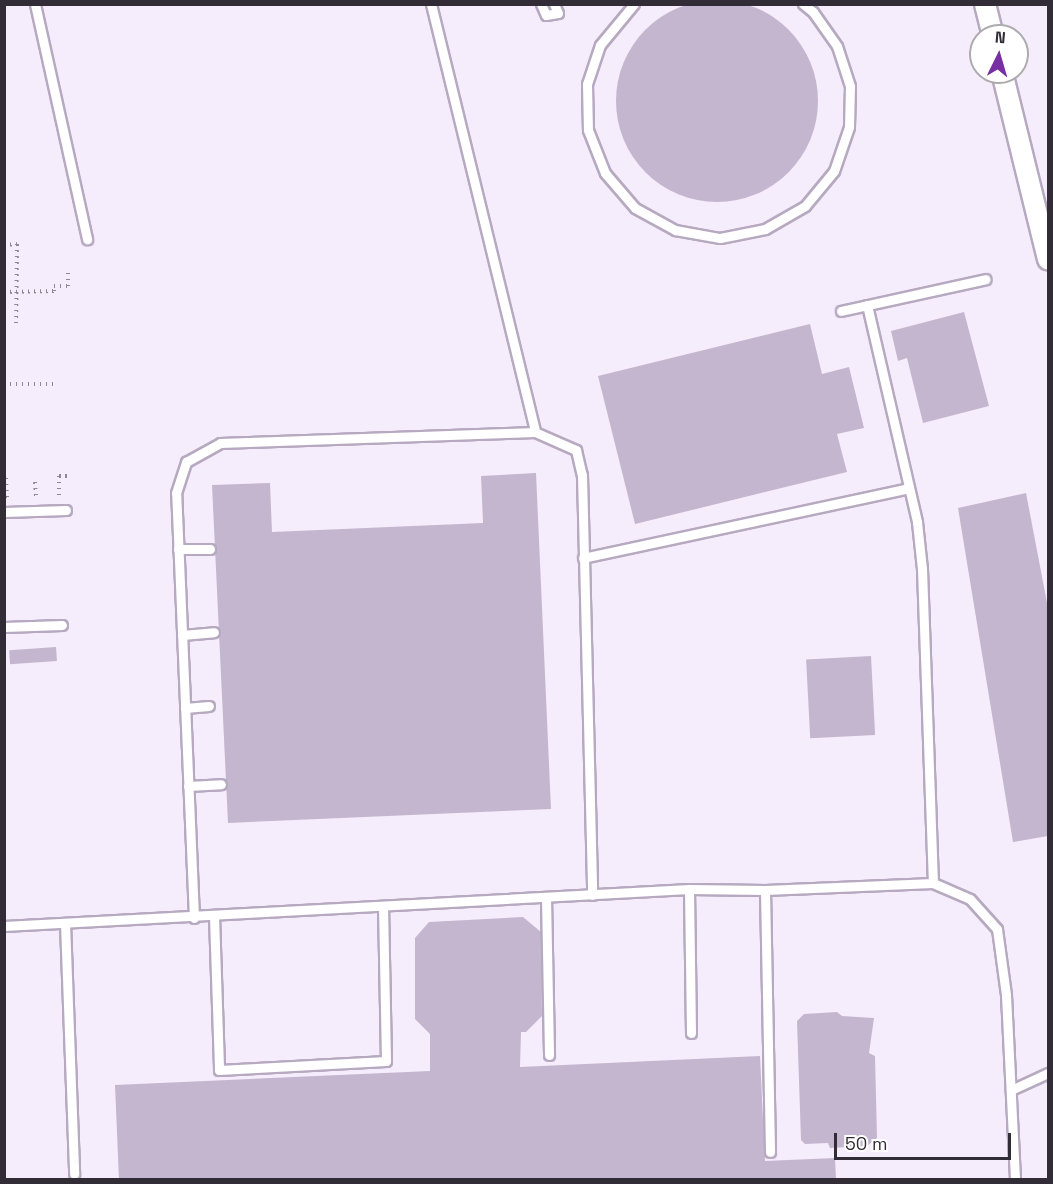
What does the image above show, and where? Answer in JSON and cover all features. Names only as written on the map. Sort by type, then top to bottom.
[{"type":"street","points":[[985,4],[990,24]]},
{"type":"street","points":[[1005,84],[1048,259]]},
{"type":"lane","points":[[35,4],[87,240]]},
{"type":"lane","points":[[430,4],[535,432]]},
{"type":"lane","points":[[541,4],[546,15],[558,13],[554,4]]},
{"type":"lane","points":[[634,4],[600,45],[587,84],[588,130],[604,173],[635,208],[675,230],[720,238],[765,229],[805,206],[834,171],[846,138],[850,86],[837,46],[813,12],[803,4]]},
{"type":"lane","points":[[841,311],[986,279]]},
{"type":"lane","points":[[867,305],[909,488],[922,569],[933,883]]},
{"type":"lane","points":[[194,918],[176,493],[186,462],[220,443],[535,432],[576,450],[582,475],[592,895]]},
{"type":"lane","points":[[584,558],[909,488]]},
{"type":"lane","points":[[4,512],[63,511]]},
{"type":"lane","points":[[178,549],[210,549]]},
{"type":"lane","points":[[4,627],[62,625]]},
{"type":"lane","points":[[182,635],[214,632]]},
{"type":"lane","points":[[185,708],[209,706]]},
{"type":"lane","points":[[188,786],[220,784]]},
{"type":"lane","points":[[4,926],[194,918],[689,889],[765,890],[933,883],[970,899],[997,928],[1006,995],[1014,1179]]},
{"type":"lane","points":[[689,889],[691,1033]]},
{"type":"lane","points":[[765,890],[770,1152]]},
{"type":"lane","points":[[546,897],[549,1055]]},
{"type":"lane","points":[[214,916],[219,1070],[386,1061],[383,907]]},
{"type":"lane","points":[[65,923],[74,1174]]},
{"type":"lane","points":[[1011,1090],[1048,1073]]},
{"type":"path","points":[[4,245],[17,244],[16,323]]},
{"type":"path","points":[[4,292],[54,291],[54,286],[68,286],[68,269]]},
{"type":"path","points":[[4,384],[53,384]]},
{"type":"path","points":[[63,511],[58,476],[67,476]]},
{"type":"building","points":[[707,0],[727,0],[756,7],[789,29],[811,62],[818,101],[811,140],[789,173],[756,195],[727,202],[707,202],[678,195],[645,173],[623,140],[616,111],[616,91],[623,62],[645,29],[678,7]]},
{"type":"building","points":[[964,312],[989,406],[923,423],[907,358],[898,361],[891,331]]},
{"type":"building","points":[[810,324],[822,374],[849,367],[864,428],[837,434],[847,472],[635,524],[598,376]]},
{"type":"building","points":[[536,473],[551,809],[228,823],[212,485],[270,483],[272,532],[483,523],[481,476]]},
{"type":"building","points":[[1026,493],[1048,608],[1048,836],[1013,842],[958,508]]},
{"type":"building","points":[[56,647],[57,661],[10,664],[9,650]]},
{"type":"building","points":[[871,656],[875,735],[810,738],[806,659]]},
{"type":"building","points":[[523,917],[541,932],[542,1016],[526,1032],[521,1032],[520,1067],[760,1056],[765,1161],[835,1158],[836,1180],[119,1180],[115,1085],[430,1071],[430,1034],[415,1019],[415,938],[429,922]]},
{"type":"building","points":[[837,1012],[842,1016],[874,1018],[869,1053],[875,1056],[877,1138],[867,1146],[830,1148],[828,1143],[805,1144],[801,1140],[797,1021],[804,1014]]}]
